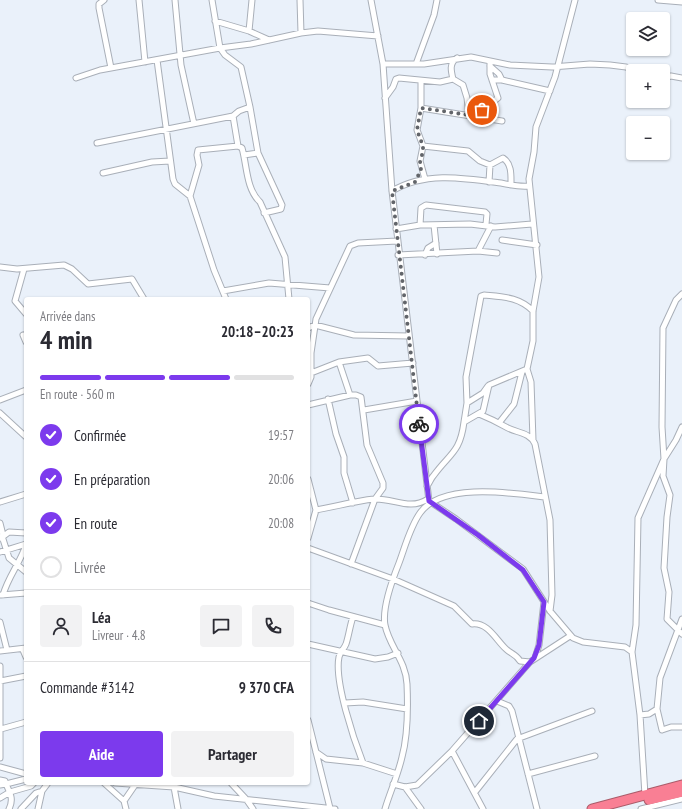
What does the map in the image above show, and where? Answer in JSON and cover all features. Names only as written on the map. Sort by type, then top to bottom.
[{"type":"highway","points":[[592,809],[682,784]]},
{"type":"highway","points":[[617,809],[682,792]]},
{"type":"street","points":[[104,0],[99,4],[99,8],[112,68]]},
{"type":"street","points":[[140,0],[145,62]]},
{"type":"street","points":[[175,0],[181,56],[194,124]]},
{"type":"street","points":[[212,0],[220,48],[225,55],[240,67],[250,108],[258,153],[282,206],[280,209],[264,213]]},
{"type":"street","points":[[249,31],[252,0]]},
{"type":"street","points":[[300,0],[301,33]]},
{"type":"street","points":[[371,0],[383,64],[398,254],[413,363],[429,501],[420,512],[414,523],[393,579],[386,612],[385,625],[406,672],[406,709],[403,756],[385,809]]},
{"type":"street","points":[[416,64],[434,15],[437,0]]},
{"type":"street","points":[[499,423],[514,404],[533,340],[533,311],[539,284],[537,245],[532,224],[532,198],[529,186],[536,126],[550,90],[575,0]]},
{"type":"street","points":[[658,0],[682,2]]},
{"type":"street","points":[[215,21],[249,31],[269,40]]},
{"type":"street","points":[[76,78],[112,68],[220,48],[251,44],[301,33],[318,31],[378,36]]},
{"type":"street","points":[[383,64],[416,64],[471,57],[490,63],[510,65],[610,65],[626,67]]},
{"type":"street","points":[[453,79],[451,68],[454,60],[457,58]]},
{"type":"street","points":[[158,60],[170,161],[175,184],[190,196]]},
{"type":"street","points":[[469,115],[482,110],[498,98],[492,80],[490,63]]},
{"type":"street","points":[[490,63],[502,80]]},
{"type":"street","points":[[670,76],[682,78]]},
{"type":"street","points":[[385,98],[393,87],[396,79],[399,78],[440,82],[453,79],[463,85],[469,115]]},
{"type":"street","points":[[492,80],[502,80],[550,90]]},
{"type":"street","points":[[421,81],[421,108],[417,130],[423,146],[420,161],[421,170],[425,179]]},
{"type":"street","points":[[468,104],[482,110],[490,119]]},
{"type":"street","points":[[97,143],[233,116],[239,111],[250,108]]},
{"type":"street","points":[[421,108],[502,121]]},
{"type":"street","points":[[233,116],[238,146],[242,148],[247,175],[255,196],[260,202],[285,257],[289,297]]},
{"type":"street","points":[[225,297],[196,218],[190,196],[199,165],[197,155],[198,150],[238,146]]},
{"type":"street","points":[[423,146],[468,151],[480,161],[490,165]]},
{"type":"street","points":[[244,155],[258,153]]},
{"type":"street","points":[[488,182],[490,165],[500,158],[503,158],[508,161],[511,175],[511,185]]},
{"type":"street","points":[[103,173],[152,162],[170,161]]},
{"type":"street","points":[[415,182],[421,170]]},
{"type":"street","points":[[392,191],[425,179],[448,177],[529,186]]},
{"type":"street","points":[[420,225],[421,208],[426,205],[484,212],[487,217],[488,225],[478,251]]},
{"type":"street","points":[[396,229],[420,225],[532,224]]},
{"type":"street","points":[[434,225],[437,236],[437,254]]},
{"type":"street","points":[[502,240],[537,245]]},
{"type":"street","points":[[310,376],[310,353],[315,325],[346,253],[353,244],[397,241]]},
{"type":"street","points":[[425,254],[428,248],[436,243]]},
{"type":"street","points":[[398,254],[437,254],[478,251],[497,253]]},
{"type":"street","points":[[0,267],[24,269],[64,265],[72,269],[88,284],[132,279],[143,297]]},
{"type":"street","points":[[24,269],[15,300],[24,311]]},
{"type":"street","points":[[223,291],[258,284],[287,284],[330,288]]},
{"type":"street","points":[[682,294],[676,300],[663,328],[662,427],[664,460],[663,476],[670,495],[664,568],[668,592],[667,619],[682,634]]},
{"type":"street","points":[[427,486],[434,474],[452,456],[460,441],[467,403],[466,377],[481,296],[514,298],[526,304],[533,311]]},
{"type":"street","points":[[310,327],[315,325],[354,335],[409,336]]},
{"type":"street","points":[[22,335],[24,338]]},
{"type":"street","points":[[311,372],[339,362],[368,358],[378,366],[413,363]]},
{"type":"street","points":[[339,362],[350,395]]},
{"type":"street","points":[[467,403],[483,393],[489,385],[494,382],[525,370]]},
{"type":"street","points":[[525,370],[531,382],[533,440],[537,451],[550,520],[552,594],[550,612]]},
{"type":"street","points":[[464,422],[480,414],[485,406],[489,385]]},
{"type":"street","points":[[0,400],[24,391]]},
{"type":"street","points":[[310,404],[328,399],[356,394],[362,397],[368,445],[383,483],[383,488],[375,499],[350,564]]},
{"type":"street","points":[[328,399],[336,434],[344,457],[344,473],[353,503]]},
{"type":"street","points":[[364,410],[417,402]]},
{"type":"street","points":[[0,413],[24,435]]},
{"type":"street","points":[[480,414],[533,440]]},
{"type":"street","points":[[645,795],[640,715],[632,652],[636,625],[638,518],[664,460],[682,427]]},
{"type":"street","points":[[310,487],[316,510],[310,531]]},
{"type":"street","points":[[316,510],[375,499],[407,505],[418,504],[445,496],[488,492],[545,498]]},
{"type":"street","points":[[0,502],[24,495]]},
{"type":"street","points":[[429,501],[456,519],[523,570],[550,612],[570,636],[583,642],[625,647],[632,652]]},
{"type":"street","points":[[0,523],[6,551],[11,561],[24,570]]},
{"type":"street","points":[[2,536],[9,532],[24,532]]},
{"type":"street","points":[[0,552],[24,545]]},
{"type":"street","points":[[310,549],[393,579],[454,606],[472,624],[477,623],[486,627],[506,648],[517,655],[520,661],[532,660],[570,636]]},
{"type":"street","points":[[24,550],[18,566],[7,580],[2,595],[24,593]]},
{"type":"street","points":[[393,784],[405,787],[417,785],[452,751],[532,660],[539,645],[544,602]]},
{"type":"street","points":[[310,604],[385,625]]},
{"type":"street","points":[[353,617],[339,664],[345,703],[357,748],[363,763]]},
{"type":"street","points":[[682,619],[660,678],[657,709],[662,730],[671,727],[682,727]]},
{"type":"street","points":[[0,622],[7,650]]},
{"type":"street","points":[[310,644],[375,658],[388,657],[398,653]]},
{"type":"street","points":[[0,651],[24,649]]},
{"type":"street","points":[[0,666],[0,758]]},
{"type":"street","points":[[0,681],[24,676]]},
{"type":"street","points":[[497,701],[506,704],[510,708],[517,739],[537,809]]},
{"type":"street","points":[[345,703],[363,702],[406,709]]},
{"type":"street","points":[[640,715],[649,714],[657,709]]},
{"type":"street","points":[[474,792],[517,739],[592,711]]},
{"type":"street","points":[[1,729],[24,723]]},
{"type":"street","points":[[169,785],[214,796],[332,808],[310,729]]},
{"type":"street","points":[[315,750],[326,759],[363,763],[396,774]]},
{"type":"street","points":[[452,751],[483,809]]},
{"type":"street","points":[[528,774],[595,756]]},
{"type":"street","points":[[0,767],[24,774]]},
{"type":"street","points":[[0,773],[6,769]]},
{"type":"street","points":[[0,780],[5,781],[10,792],[12,804],[8,809]]},
{"type":"street","points":[[0,785],[24,780]]},
{"type":"street","points":[[0,798],[10,792],[32,785]]},
{"type":"street","points":[[38,809],[42,791],[46,785]]},
{"type":"street","points":[[106,785],[124,801],[126,809]]},
{"type":"street","points":[[124,801],[135,785]]},
{"type":"street","points":[[233,785],[253,809]]},
{"type":"street","points":[[174,787],[178,809]]},
{"type":"street","points":[[405,787],[421,809]]},
{"type":"street","points":[[21,809],[36,793],[42,791]]},
{"type":"street","points":[[642,809],[682,799]]},
{"type":"way so far","points":[[419,424],[411,345],[402,293],[392,191],[398,187],[415,182],[421,170],[420,157],[423,152],[423,146],[417,126],[421,108],[469,115],[473,112],[482,110]]},
{"type":"route","points":[[419,424],[428,499],[430,503],[456,519],[523,570],[544,602],[537,653],[479,721]]}]
